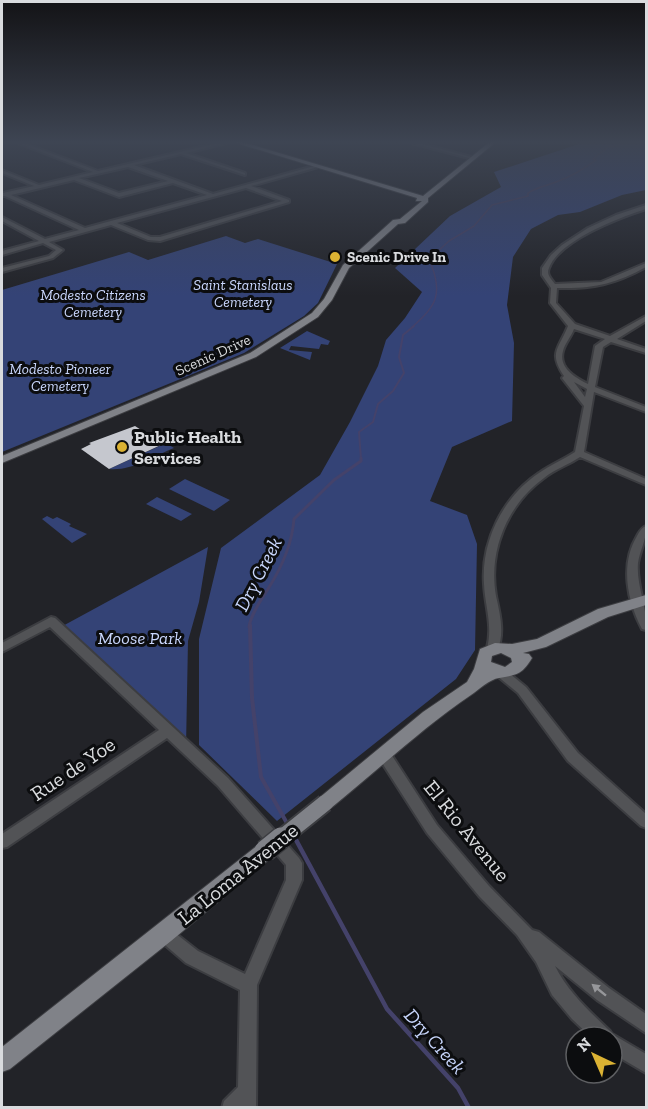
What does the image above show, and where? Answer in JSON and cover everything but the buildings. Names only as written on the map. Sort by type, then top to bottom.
[{"type":"main road","points":[[407,193],[424,198]]},
{"type":"main road","name":"Scenic Drive","points":[[2,460],[253,355],[315,315],[328,300],[347,266],[396,222],[402,221],[426,201],[424,198],[430,193]]},
{"type":"main road","name":"La Loma Avenue","points":[[2,1061],[504,661],[603,613],[642,600]]},
{"type":"street","points":[[112,193],[118,195],[127,193]]},
{"type":"street","points":[[206,193],[212,195]]},
{"type":"street","points":[[2,253],[220,193]]},
{"type":"street","points":[[112,223],[150,239],[160,239],[287,201],[264,193]]},
{"type":"street","points":[[3,194],[84,230]]},
{"type":"street","points":[[646,207],[600,225],[562,249],[544,270],[553,286],[553,303],[572,326],[646,351]]},
{"type":"street","points":[[2,219],[59,248],[58,253],[2,270]]},
{"type":"street","points":[[553,286],[601,286],[646,265]]},
{"type":"street","points":[[646,318],[599,346],[579,453],[558,468],[540,476],[526,488],[507,512],[499,526],[490,558],[489,579],[496,629],[504,661],[522,690],[573,757],[646,822]]},
{"type":"street","points":[[572,326],[558,353],[560,363],[568,376],[591,388],[646,410]]},
{"type":"street","points":[[568,376],[566,378],[588,406]]},
{"type":"street","points":[[579,453],[646,482]]},
{"type":"street","points":[[646,529],[632,558],[631,573],[642,600],[646,626]]},
{"type":"street","points":[[2,648],[51,621],[223,782],[294,863],[294,880],[249,985],[246,1100],[231,1107]]},
{"type":"street","name":"Rue de Yoe","points":[[2,842],[168,730]]},
{"type":"street","name":"El Rio Avenue","points":[[384,755],[432,829],[484,891],[523,930],[603,994],[646,1024]]},
{"type":"street","name":"El Rio Avenue","points":[[523,930],[542,956],[558,988],[591,1025]]},
{"type":"street","points":[[164,934],[192,957],[249,985]]},
{"type":"street","points":[[624,1050],[646,1064]]},
{"type":"green space","points":[[491,193],[633,193],[580,212],[558,215],[531,229],[513,257],[507,305],[514,343],[512,421],[452,447],[430,501],[467,515],[477,544],[475,650],[456,679],[277,821],[199,745],[199,639],[221,548],[320,475],[378,366],[386,340],[405,318],[422,292],[395,268],[450,216]]},
{"type":"green space","points":[[226,236],[245,243],[258,239],[337,264],[318,303],[304,316],[244,353],[2,452],[2,290],[129,252],[148,260]]},
{"type":"green space","points":[[307,331],[330,341],[328,345],[321,344],[319,349],[291,346],[289,350],[312,352],[310,360],[280,348]]},
{"type":"green space","points":[[166,443],[174,448],[134,466],[109,469]]},
{"type":"green space","points":[[185,479],[230,500],[214,511],[169,489]]},
{"type":"green space","points":[[157,497],[192,514],[181,521],[146,504]]},
{"type":"green space","points":[[47,516],[53,519],[57,517],[71,524],[69,526],[87,534],[72,543],[42,519]]},
{"type":"green space","name":"Moose Park","points":[[208,547],[199,602],[188,641],[186,747],[59,628]]},
{"type":"waterway","name":"Dry Creek","points":[[412,327],[427,313],[435,299],[437,292],[435,274],[431,264],[437,252],[449,241],[474,226],[492,205],[528,196],[528,193]]},
{"type":"waterway","name":"Dry Creek","points":[[361,459],[359,432],[373,422],[378,404],[393,391],[404,373],[399,357],[403,335],[414,326]]},
{"type":"waterway","name":"Dry Creek","points":[[249,627],[254,612],[286,556],[294,519],[334,480],[361,459]]},
{"type":"waterway","name":"Dry Creek","points":[[250,625],[252,698],[261,777],[288,825]]},
{"type":"waterway","name":"Dry Creek","points":[[295,838],[387,1009],[458,1088],[469,1108]]},
{"type":"place","name":"Scenic Drive In","points":[[335,257]]},
{"type":"place","name":"Public Health Services","points":[[122,447]]},
{"type":"park label","name":"Saint Stanislaus Cemetery","points":[[243,294]]},
{"type":"park label","name":"Modesto Citizens Cemetery","points":[[93,304]]},
{"type":"park label","name":"Modesto Pioneer Cemetery","points":[[60,378]]}]
